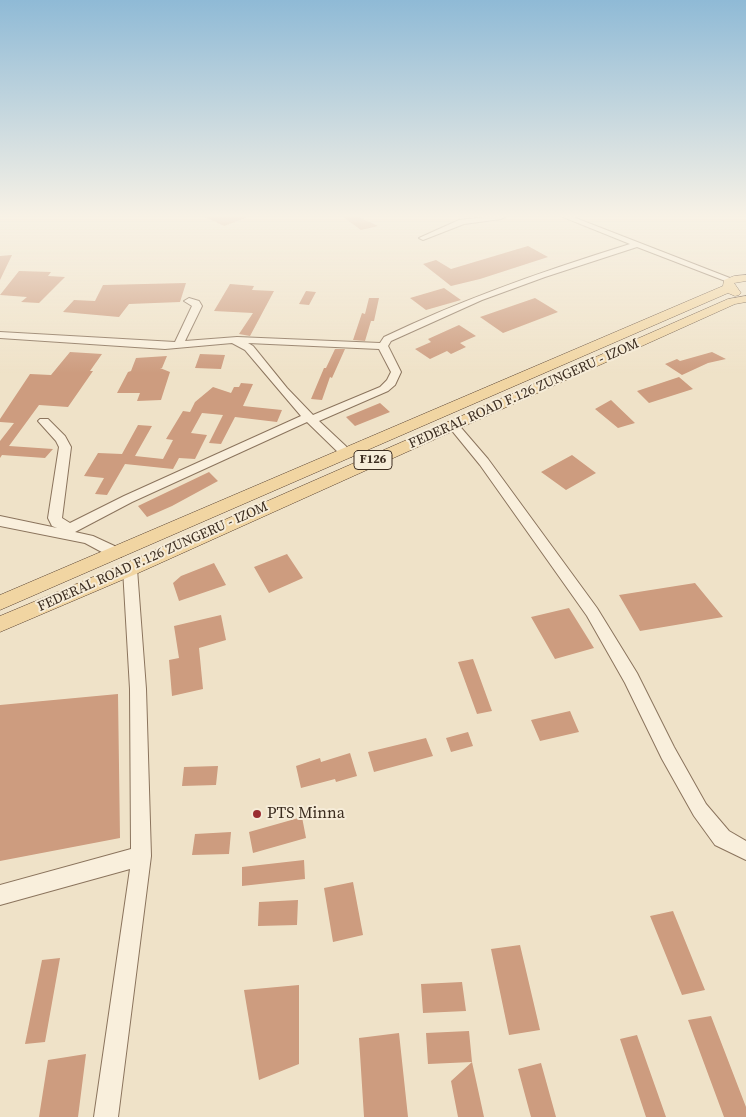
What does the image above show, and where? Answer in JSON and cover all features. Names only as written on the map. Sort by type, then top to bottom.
[{"type":"main road","name":"F126","points":[[746,278],[730,284],[746,298]]},
{"type":"main road","name":"FEDERAL ROAD F.126 ZUNGERU - IZOM","points":[[0,603],[555,364],[730,284]]},
{"type":"main road","name":"FEDERAL ROAD F.126 ZUNGERU - IZOM","points":[[0,624],[130,569],[732,301],[746,298]]},
{"type":"main road","points":[[555,364],[570,373]]},
{"type":"street","points":[[383,346],[387,339],[462,305],[561,269]]},
{"type":"street","points":[[696,269],[730,284]]},
{"type":"street","points":[[178,346],[198,306],[196,303],[189,301]]},
{"type":"street","points":[[0,335],[178,346],[234,340],[383,346]]},
{"type":"street","points":[[234,340],[249,348],[282,390],[309,419],[347,454]]},
{"type":"street","points":[[66,531],[128,498],[309,419],[384,389],[390,384],[394,376],[395,364],[383,346]]},
{"type":"street","points":[[44,421],[61,439],[65,447],[55,518],[66,531]]},
{"type":"street","points":[[453,425],[484,462],[592,612],[631,678],[668,753],[700,810],[722,838],[746,851]]},
{"type":"street","points":[[0,521],[66,531],[88,539],[116,553]]},
{"type":"street","points":[[106,1117],[141,856],[138,688],[130,569]]},
{"type":"street","points":[[0,895],[141,856]]},
{"type":"building","points":[[0,269],[5,269],[0,280]]},
{"type":"building","points":[[430,269],[511,269],[480,279],[451,286]]},
{"type":"building","points":[[19,271],[51,272],[48,276],[65,277],[39,303],[21,302],[27,297],[0,295]]},
{"type":"building","points":[[186,283],[180,302],[129,304],[119,317],[63,312],[74,300],[95,301],[103,285]]},
{"type":"building","points":[[230,284],[254,286],[252,290],[274,291],[250,336],[239,334],[253,313],[214,311]]},
{"type":"building","points":[[444,288],[461,300],[426,310],[410,298]]},
{"type":"building","points":[[306,291],[316,292],[309,305],[299,304]]},
{"type":"building","points":[[369,298],[379,298],[374,321],[371,321],[365,341],[353,340],[362,313],[365,314]]},
{"type":"building","points":[[535,298],[558,312],[503,333],[480,317]]},
{"type":"building","points":[[459,325],[476,336],[460,343],[466,347],[451,354],[447,351],[430,359],[415,349],[431,342],[428,339]]},
{"type":"building","points":[[335,349],[345,349],[332,378],[330,377],[322,400],[311,399],[324,368],[326,368]]},
{"type":"building","points":[[70,352],[102,354],[90,371],[93,371],[68,407],[39,405],[9,446],[53,449],[45,458],[2,455],[0,458],[0,441],[14,423],[0,422],[0,419],[30,374],[51,375]]},
{"type":"building","points":[[712,352],[726,359],[708,363],[682,375],[665,364],[677,359],[680,361]]},
{"type":"building","points":[[200,354],[225,355],[221,369],[195,368]]},
{"type":"building","points":[[167,356],[162,368],[160,368],[170,372],[161,400],[137,401],[140,393],[117,393],[128,372],[131,371],[136,358]]},
{"type":"building","points":[[679,377],[693,389],[649,403],[637,391]]},
{"type":"building","points":[[241,383],[253,384],[243,406],[282,410],[277,422],[235,417],[221,444],[209,443],[223,415],[202,413],[191,433],[207,435],[195,459],[179,458],[173,469],[125,464],[107,495],[95,494],[104,478],[84,476],[98,453],[122,454],[138,425],[152,426],[135,456],[163,459],[173,440],[166,439],[183,411],[190,412],[195,402],[213,387],[231,393],[234,387],[239,387]]},
{"type":"building","points":[[611,400],[635,423],[618,428],[595,409]]},
{"type":"building","points":[[380,403],[390,412],[355,426],[346,417]]},
{"type":"building","points":[[572,455],[596,473],[566,490],[541,472]]},
{"type":"building","points":[[209,472],[218,481],[172,506],[147,517],[138,506]]},
{"type":"building","points":[[287,554],[303,578],[269,593],[254,567]]},
{"type":"building","points":[[214,563],[226,585],[179,601],[173,583],[181,576]]},
{"type":"building","points":[[695,583],[723,617],[640,631],[619,595]]},
{"type":"building","points":[[569,608],[594,648],[555,659],[531,617]]},
{"type":"building","points":[[221,615],[226,640],[199,648],[203,689],[172,696],[169,660],[179,658],[174,626]]},
{"type":"building","points":[[473,659],[492,711],[477,714],[458,662]]},
{"type":"building","points":[[118,694],[120,838],[0,861],[0,705]]},
{"type":"building","points":[[570,711],[579,732],[540,741],[531,720]]},
{"type":"building","points":[[468,732],[473,746],[451,752],[446,738]]},
{"type":"building","points":[[426,738],[433,756],[374,772],[368,752]]},
{"type":"building","points":[[350,753],[357,776],[336,782],[335,779],[301,788],[296,766],[320,758],[321,762]]},
{"type":"building","points":[[218,766],[216,785],[182,786],[184,767]]},
{"type":"building","points":[[302,817],[306,838],[253,853],[249,832]]},
{"type":"building","points":[[231,832],[229,854],[192,855],[195,834]]},
{"type":"building","points":[[304,860],[305,879],[242,886],[242,867]]},
{"type":"building","points":[[353,882],[363,935],[333,942],[324,888]]},
{"type":"building","points":[[298,900],[297,925],[258,926],[259,902]]},
{"type":"building","points":[[673,911],[705,990],[682,995],[650,916]]},
{"type":"building","points":[[520,945],[540,1030],[509,1035],[491,949]]},
{"type":"building","points":[[60,958],[45,1042],[25,1044],[42,960]]},
{"type":"building","points":[[462,982],[466,1011],[423,1013],[421,984]]},
{"type":"building","points":[[299,985],[299,1064],[259,1080],[244,990]]},
{"type":"building","points":[[711,1016],[746,1107],[746,1117],[724,1117],[688,1020]]},
{"type":"building","points":[[469,1031],[472,1062],[428,1064],[426,1033]]},
{"type":"building","points":[[399,1033],[408,1117],[364,1117],[359,1038]]},
{"type":"building","points":[[637,1035],[666,1117],[646,1117],[620,1039]]},
{"type":"building","points":[[86,1054],[78,1117],[39,1117],[48,1060]]},
{"type":"building","points":[[472,1062],[484,1117],[458,1117],[451,1081]]},
{"type":"building","points":[[541,1063],[556,1117],[531,1117],[518,1069]]},
{"type":"place","name":"PTS Minna","points":[[257,814]]}]
